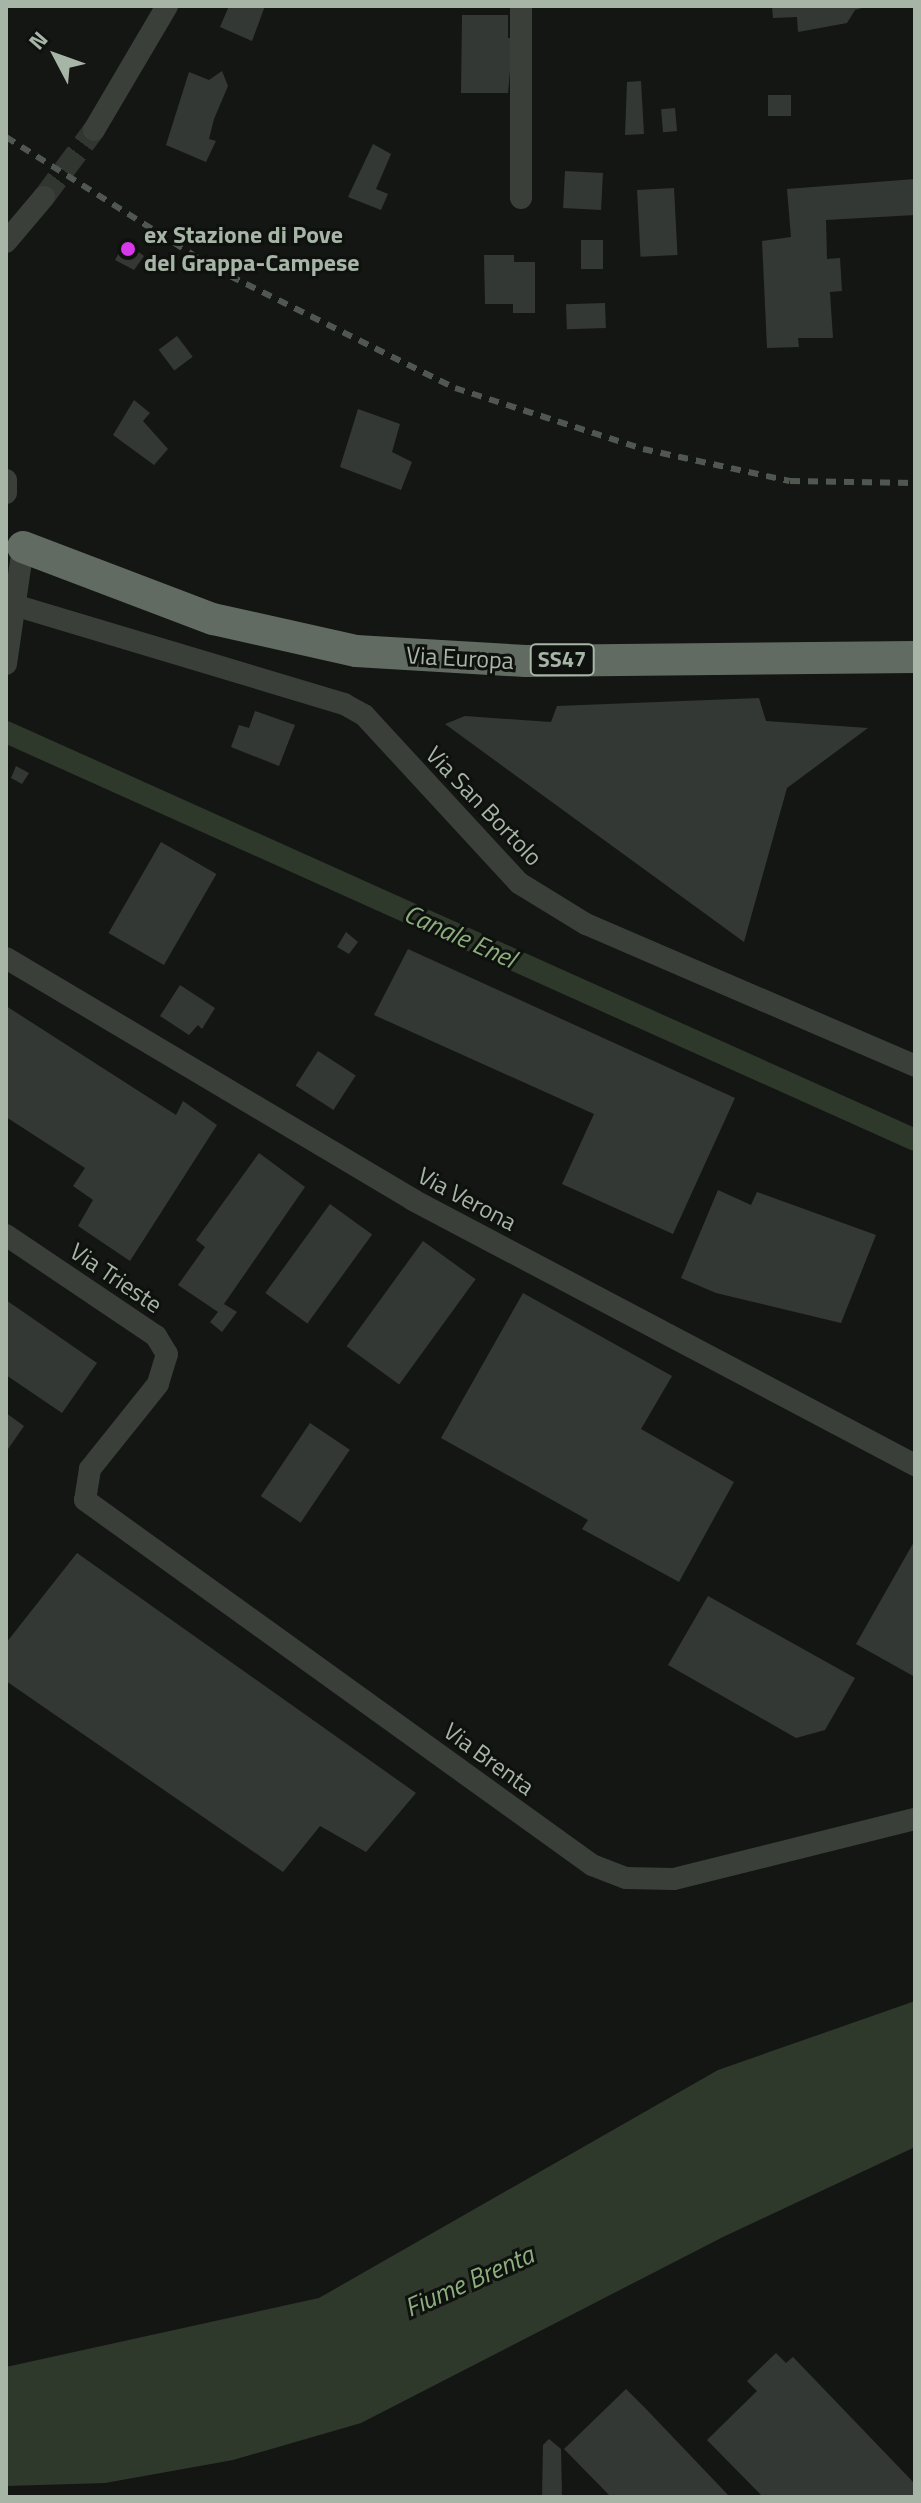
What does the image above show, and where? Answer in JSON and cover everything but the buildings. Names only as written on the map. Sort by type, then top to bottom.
[{"type":"highway","name":"Via Europa","points":[[23,547],[213,619],[356,651],[526,661],[915,657]]},
{"type":"street","points":[[94,130],[167,6]]},
{"type":"street","points":[[521,6],[521,198]]},
{"type":"street","points":[[6,242],[44,197]]},
{"type":"street","points":[[6,480],[6,493]]},
{"type":"street","points":[[6,664],[23,547]]},
{"type":"street","name":"Via San Bortolo","points":[[14,605],[344,704],[364,715],[519,883],[586,924],[915,1066]]},
{"type":"street","name":"Via Verona","points":[[6,958],[413,1200],[915,1465]]},
{"type":"street","name":"Via Trieste","points":[[6,1235],[156,1336],[167,1354],[158,1384],[90,1469],[85,1500]]},
{"type":"street","name":"Via Brenta","points":[[85,1500],[603,1870],[626,1878],[674,1879],[915,1819]]},
{"type":"water","name":"Fiume Brenta","points":[[915,2001],[915,2147],[723,2237],[361,2423],[233,2460],[105,2483],[6,2486],[6,2367],[319,2298],[718,2070]]},
{"type":"waterway","name":"Canale Enel","points":[[6,732],[915,1140]]},
{"type":"tunnel","points":[[44,197],[94,130]]},
{"type":"railway","points":[[6,137],[214,268],[455,388],[643,449],[790,481],[915,483]]},
{"type":"place","name":"ex Stazione di Pove del Grappa-Campese","points":[[128,249]]}]
